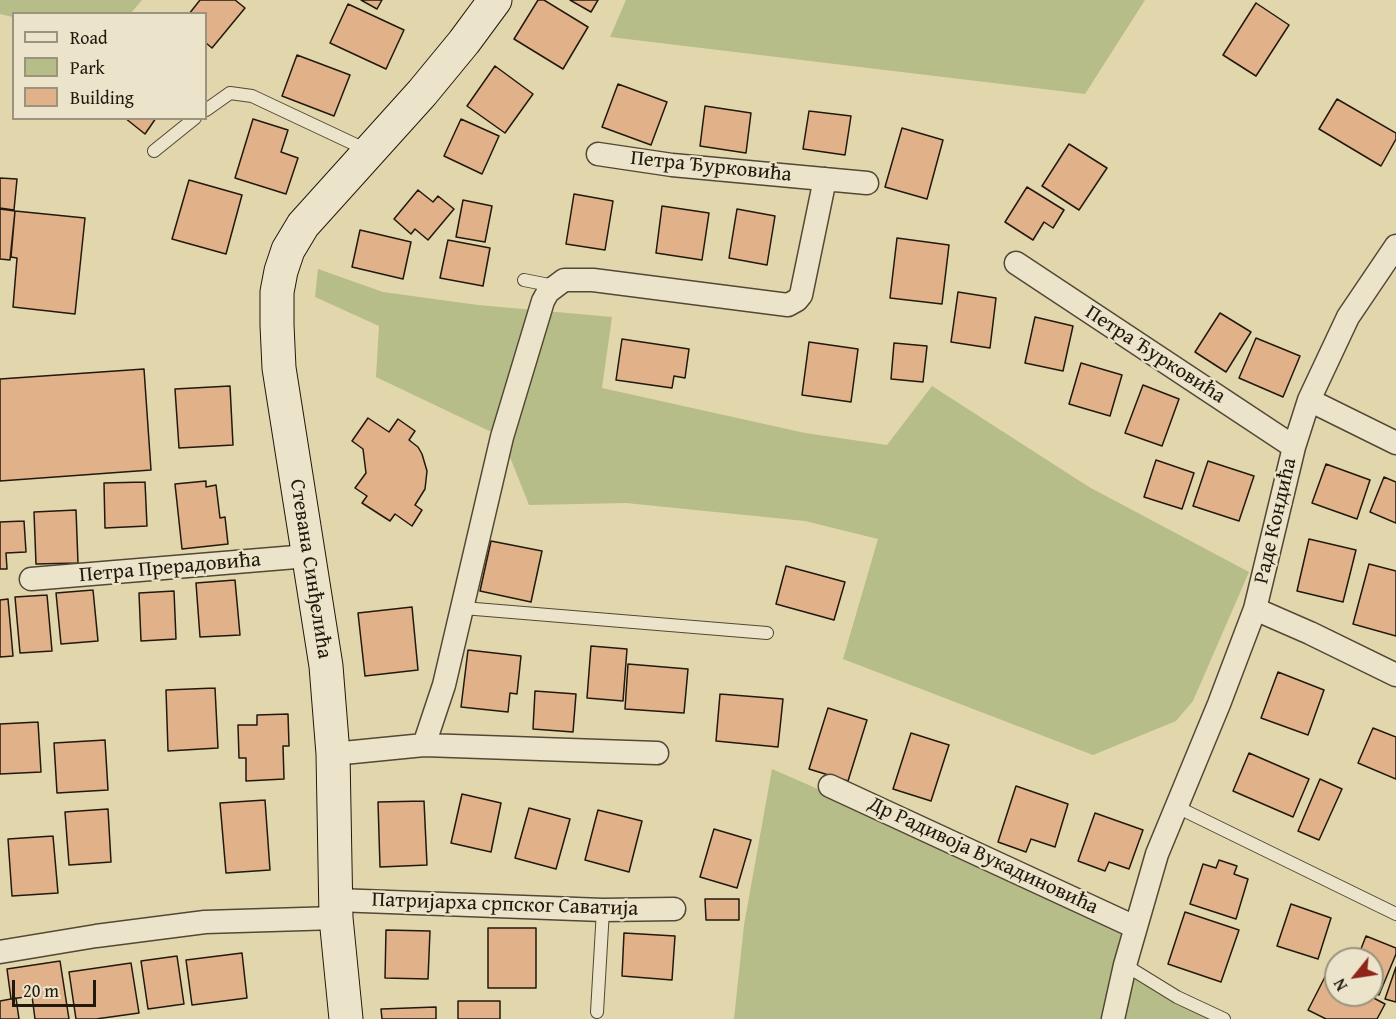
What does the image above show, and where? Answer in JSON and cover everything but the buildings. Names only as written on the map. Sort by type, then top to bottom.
[{"type":"street","name":"Стевана Синђелића","points":[[346,1019],[336,909],[333,754],[326,666],[279,368],[276,325],[281,271],[288,250],[303,225],[422,93],[495,0]]},
{"type":"street","name":"Петра Ђурковића","points":[[598,154],[672,165],[867,183]]},
{"type":"street","points":[[424,745],[444,685],[502,437],[548,291],[564,280],[593,280],[788,305],[801,295],[825,179]]},
{"type":"street","name":"Раде Кондића","points":[[1113,1019],[1125,965],[1157,854],[1219,704],[1255,609],[1294,447],[1309,400],[1348,317],[1396,246]]},
{"type":"street","name":"Петра Ђурковића","points":[[1016,263],[1294,447]]},
{"type":"street","points":[[1309,400],[1396,443]]},
{"type":"street","name":"Петра Прерадовића","points":[[31,579],[308,556]]},
{"type":"street","points":[[1255,609],[1396,675]]},
{"type":"street","points":[[333,754],[424,745],[657,753]]},
{"type":"street","name":"Др Радивоја Вукадиновића","points":[[830,786],[1136,927]]},
{"type":"street","name":"Патријарха српског Саватија","points":[[0,952],[96,936],[205,922],[336,909],[674,909]]},
{"type":"lane","points":[[207,109],[230,93],[252,96],[370,151]]},
{"type":"lane","points":[[154,151],[193,120]]},
{"type":"lane","points":[[525,280],[554,286]]},
{"type":"lane","points":[[463,608],[767,633]]},
{"type":"lane","points":[[1177,807],[1396,915]]},
{"type":"lane","points":[[597,1012],[603,910]]},
{"type":"lane","points":[[1125,965],[1177,997],[1224,1019]]},
{"type":"green space","points":[[0,0],[142,0],[132,12],[12,12],[12,17],[0,14]]},
{"type":"green space","points":[[626,0],[1145,0],[1085,94],[610,37]]},
{"type":"green space","points":[[318,269],[383,292],[478,305],[612,317],[602,388],[805,433],[887,445],[932,386],[1089,487],[1249,572],[1193,701],[1176,721],[1093,755],[843,659],[878,539],[805,521],[626,503],[529,505],[502,437],[376,377],[379,326],[315,297]]},
{"type":"green space","points":[[772,769],[1135,927],[1126,966],[1226,1019],[734,1019],[744,925]]}]
